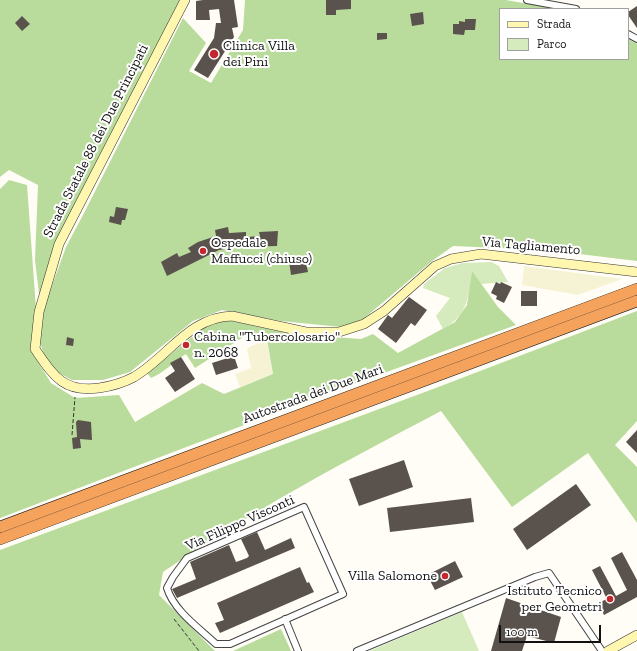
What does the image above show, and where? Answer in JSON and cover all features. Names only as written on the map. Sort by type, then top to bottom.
[{"type":"highway","name":"Autostrada dei Due Mari","points":[[0,527],[637,289]]},
{"type":"highway","name":"Autostrada dei Due Mari","points":[[0,539],[637,301]]},
{"type":"main road","name":"Strada Statale 88 dei Due Principati","points":[[133,377],[115,385],[87,390],[76,388],[52,375],[35,349],[39,312],[59,244],[185,0]]},
{"type":"main road","name":"Via Tagliamento","points":[[133,377],[196,325],[220,316],[232,316],[306,332],[340,332],[364,324],[384,311],[435,266],[451,259],[488,255],[637,272]]},
{"type":"main road","points":[[608,651],[637,635]]},
{"type":"street","points":[[527,0],[571,8]]},
{"type":"street","name":"Via Filippo Visconti","points":[[304,507],[343,594],[285,619],[230,644],[216,644],[180,609],[170,597],[167,588],[187,558],[304,507]]},
{"type":"street","points":[[357,651],[535,577],[549,573],[602,651]]},
{"type":"street","points":[[285,619],[298,651]]},
{"type":"path","points":[[72,435],[76,388]]},
{"type":"path","points":[[174,619],[200,651]]},
{"type":"shaded area","points":[[524,266],[622,279],[578,295],[522,285]]},
{"type":"shaded area","points":[[267,339],[273,374],[240,387],[235,374],[251,368],[247,348]]},
{"type":"green space","points":[[0,0],[180,0],[54,250],[40,302],[35,260],[38,185],[9,170],[0,177]]},
{"type":"green space","points":[[245,0],[506,0],[551,8],[499,8],[499,60],[629,60],[629,40],[637,44],[637,261],[546,250],[453,246],[432,261],[362,320],[341,327],[281,321],[222,310],[193,321],[130,372],[103,380],[72,380],[57,372],[44,356],[39,338],[45,305],[66,247],[183,18],[206,43],[189,71],[211,83],[243,30]]},
{"type":"green space","points":[[9,180],[27,185],[36,309],[31,351],[51,383],[75,398],[119,395],[135,422],[202,383],[224,394],[273,374],[267,339],[274,338],[245,336],[195,368],[186,354],[151,378],[147,373],[207,325],[227,320],[291,334],[361,339],[373,334],[398,353],[455,322],[467,305],[472,271],[498,307],[516,325],[315,398],[0,518],[0,189]]},
{"type":"green space","points":[[491,262],[499,266],[508,282],[481,284],[472,272],[468,298],[462,312],[458,318],[443,329],[436,316],[450,298],[423,288],[424,284],[445,268],[463,263]]},
{"type":"green space","points":[[637,311],[637,421],[615,445],[637,467],[637,523],[588,453],[512,507],[441,411],[299,487],[230,528],[163,572],[159,595],[215,651],[0,651],[0,550],[433,389]]},
{"type":"green space","points":[[462,612],[479,651],[369,651]]},
{"type":"green space","points":[[281,629],[291,651],[233,651]]},
{"type":"building","name":"Clinica Villa dei Pini","points":[[234,0],[238,27],[232,28],[234,37],[208,78],[194,70],[214,38],[216,23],[221,23],[219,9],[209,10],[210,20],[196,20],[196,1]]},
{"type":"building","points":[[326,0],[351,0],[351,9],[336,10],[336,15],[326,15]]},
{"type":"building","points":[[637,6],[637,28],[629,16],[629,11]]},
{"type":"building","points":[[423,12],[424,24],[412,26],[410,14]]},
{"type":"building","points":[[22,16],[30,24],[22,31],[15,23]]},
{"type":"building","points":[[465,19],[476,19],[475,30],[465,30],[464,35],[453,34],[453,24],[459,24],[459,21],[465,22]]},
{"type":"building","points":[[377,33],[387,33],[387,39],[377,40]]},
{"type":"building","points":[[116,207],[128,209],[125,220],[122,220],[121,225],[109,222],[110,216],[114,217]]},
{"type":"building","name":"Ospedale Maffucci (chiuso)","points":[[228,227],[229,233],[246,232],[246,237],[260,236],[259,232],[278,231],[277,246],[236,247],[219,250],[167,276],[161,262],[177,253],[179,257],[191,252],[188,248],[198,242],[216,236],[215,230]]},
{"type":"building","points":[[305,258],[308,272],[291,275],[289,261]]},
{"type":"building","points":[[496,282],[500,284],[501,282],[512,287],[504,303],[496,299],[497,296],[491,293]]},
{"type":"building","points":[[521,291],[537,291],[537,306],[521,306]]},
{"type":"building","points":[[409,297],[427,310],[415,326],[411,323],[396,343],[378,329],[388,315],[392,318]]},
{"type":"building","points":[[67,337],[74,339],[73,346],[66,345]]},
{"type":"building","points":[[234,356],[238,368],[216,375],[212,363]]},
{"type":"building","points":[[181,357],[195,379],[175,392],[165,378],[175,371],[170,363]]},
{"type":"building","points":[[78,420],[91,422],[92,440],[80,439],[81,448],[73,449],[72,438],[77,437],[76,422]]},
{"type":"building","points":[[637,430],[637,453],[626,442]]},
{"type":"building","points":[[404,460],[413,487],[359,506],[349,479]]},
{"type":"building","points":[[576,484],[591,505],[527,550],[513,529]]},
{"type":"building","points":[[471,498],[474,522],[390,532],[387,508]]},
{"type":"building","points":[[257,532],[265,550],[291,538],[295,548],[177,598],[172,589],[196,579],[190,562],[229,545],[236,562],[247,558],[249,556],[241,539]]},
{"type":"building","points":[[622,552],[637,580],[637,597],[604,615],[598,603],[607,599],[592,570],[600,566],[616,596],[627,590],[611,558]]},
{"type":"building","name":"Villa Salomone","points":[[455,561],[463,577],[435,590],[427,575]]},
{"type":"building","points":[[300,567],[307,583],[309,582],[314,592],[220,633],[215,623],[224,620],[217,603]]},
{"type":"building","points":[[506,598],[561,617],[554,643],[527,636],[522,651],[491,651]]},
{"type":"place","name":"Clinica Villa dei Pini","points":[[214,54]]},
{"type":"place","name":"Ospedale Maffucci (chiuso)","points":[[203,251]]},
{"type":"place","name":"Cabina \"Tubercolosario\" n. 2068","points":[[186,345]]},
{"type":"place","name":"Villa Salomone","points":[[445,576]]},
{"type":"place","name":"Istituto Tecnico per Geometri","points":[[610,599]]}]
